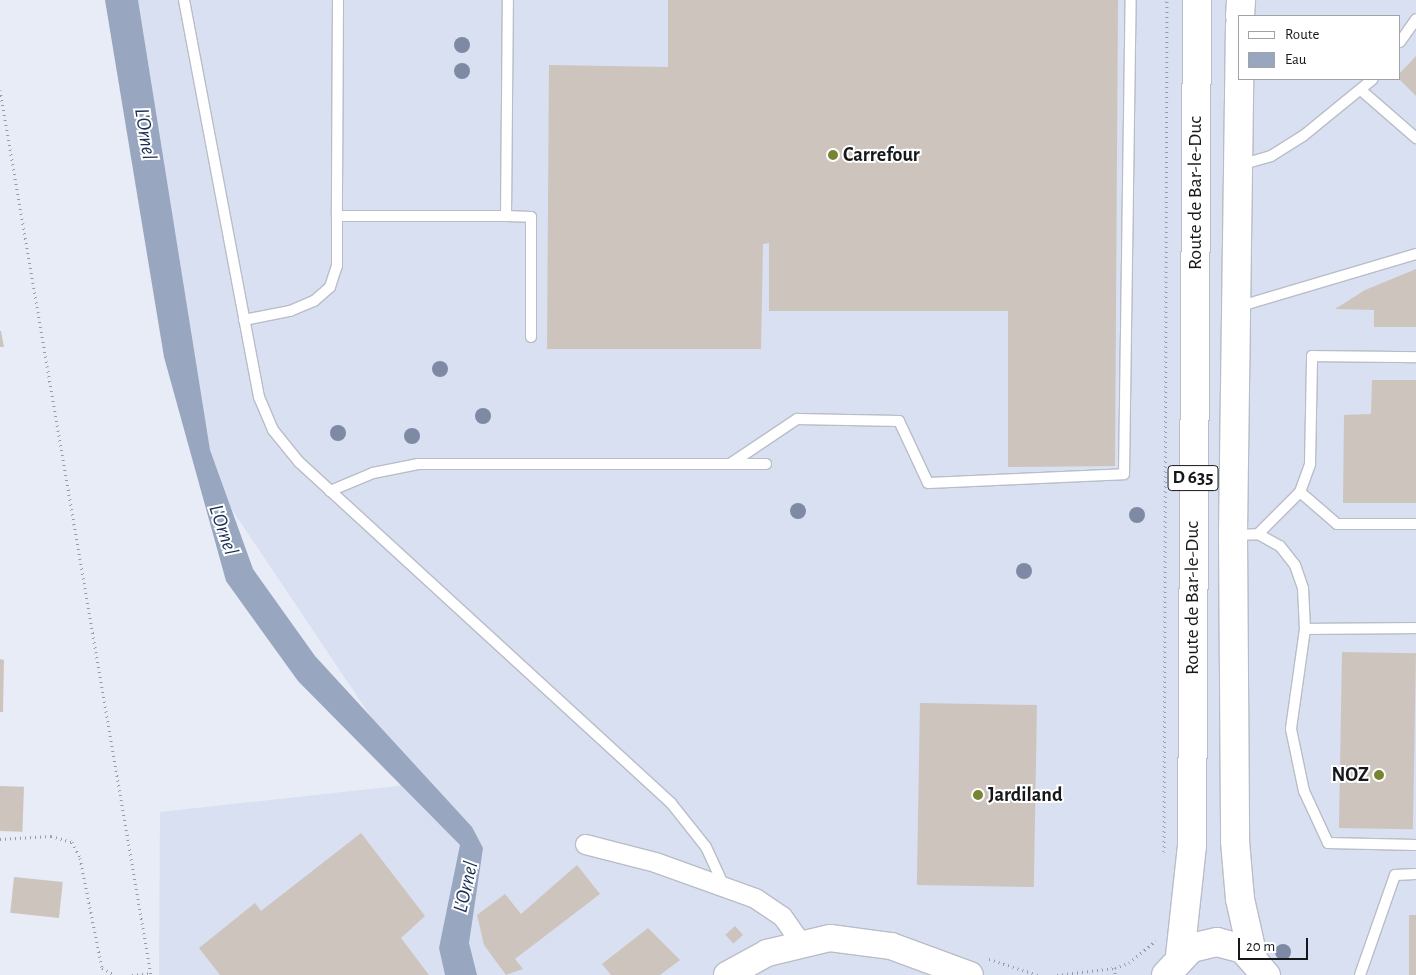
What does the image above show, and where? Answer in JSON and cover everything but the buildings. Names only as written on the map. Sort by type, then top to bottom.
[{"type":"main road","name":"Route de Bar-le-Duc","points":[[1173,965],[1192,845],[1197,0]]},
{"type":"main road","points":[[1240,15],[1241,0]]},
{"type":"main road","name":"Route de Bar-le-Duc","points":[[1238,80],[1235,307],[1246,534],[1235,840],[1240,899],[1260,966]]},
{"type":"main road","points":[[1173,965],[1217,942],[1260,966]]},
{"type":"street","points":[[585,844],[724,886],[772,906],[800,942]]},
{"type":"street","points":[[727,975],[800,942],[861,940],[970,975]]},
{"type":"lane","points":[[184,0],[259,397],[273,430],[330,491],[671,803],[706,847],[724,886]]},
{"type":"lane","points":[[244,320],[290,311],[314,301],[330,287],[337,266],[338,0]]},
{"type":"lane","points":[[506,216],[508,0]]},
{"type":"lane","points":[[730,464],[797,419],[899,421],[928,483],[1124,474],[1131,0]]},
{"type":"lane","points":[[1401,41],[1416,19]]},
{"type":"lane","points":[[1236,166],[1271,156],[1362,91],[1372,80]]},
{"type":"lane","points":[[1362,91],[1416,138]]},
{"type":"lane","points":[[337,216],[531,217],[531,337]]},
{"type":"lane","points":[[1235,307],[1416,254]]},
{"type":"lane","points":[[1246,534],[1300,492],[1310,464],[1312,356],[1416,357]]},
{"type":"lane","points":[[330,491],[372,473],[418,464],[766,464]]},
{"type":"lane","points":[[1300,492],[1337,524],[1416,524]]},
{"type":"lane","points":[[1246,534],[1280,546],[1295,565],[1303,588],[1306,629],[1291,729],[1304,791],[1328,843],[1416,845]]},
{"type":"lane","points":[[1306,629],[1416,628]]},
{"type":"lane","points":[[1360,975],[1395,875],[1416,874]]},
{"type":"path","points":[[1166,862],[1168,0]]},
{"type":"path","points":[[0,90],[150,974],[132,975]]},
{"type":"path","points":[[0,839],[52,836],[72,842],[80,858],[102,968],[115,975]]},
{"type":"path","points":[[1057,975],[1115,968],[1129,963],[1155,941],[1158,932]]},
{"type":"path","points":[[1115,968],[1115,975]]},
{"type":"shaded area","points":[[113,0],[1416,0],[1416,975],[159,975],[160,812],[416,784],[200,462]]},
{"type":"water","name":"L'Ornel","points":[[105,0],[138,0],[210,450],[253,569],[315,656],[472,827],[483,848],[469,943],[477,975],[445,975],[439,948],[460,845],[298,681],[226,581],[164,357]]},
{"type":"place","name":"Carrefour","points":[[833,155]]},
{"type":"place","name":"NOZ","points":[[1379,775]]},
{"type":"place","name":"Jardiland","points":[[978,795]]}]
